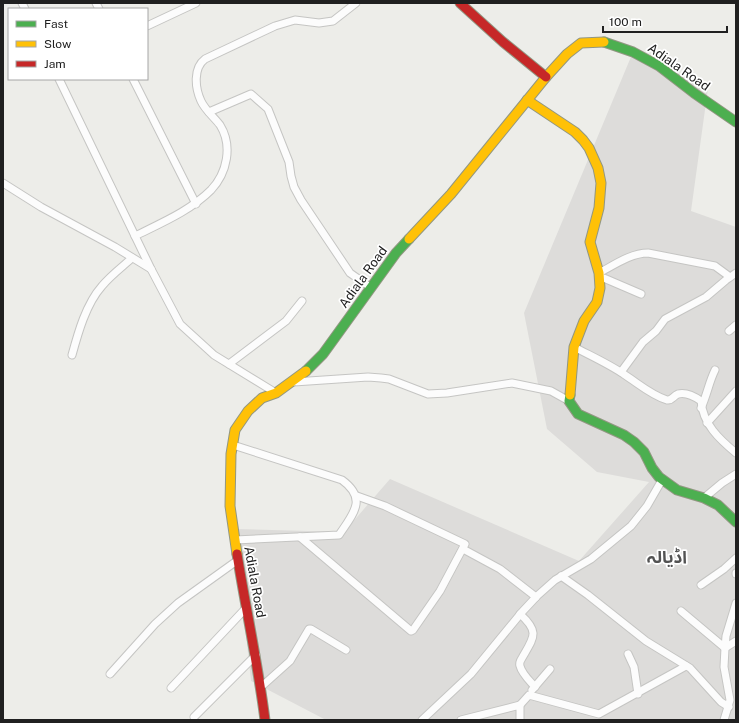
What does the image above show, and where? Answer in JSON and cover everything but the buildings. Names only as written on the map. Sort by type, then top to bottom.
[{"type":"main road","points":[[460,3],[503,42],[546,77]]},
{"type":"main road","name":"Adiala Road","points":[[265,720],[256,655],[246,608],[230,506],[231,454],[235,430],[248,411],[262,398],[276,393],[304,373],[323,354],[396,253],[451,194],[546,77],[567,54],[581,43],[603,41],[633,52],[658,66],[736,122]]},
{"type":"main road","points":[[527,100],[575,132],[583,140],[589,148],[598,168],[601,183],[600,201],[590,242],[599,274],[600,288],[597,302],[584,321],[576,338],[569,401],[578,414],[624,435],[634,442],[644,452],[652,468],[662,480],[677,490],[704,498],[718,505],[736,522]]},
{"type":"street","points":[[148,26],[196,3]]},
{"type":"street","points":[[135,236],[196,204],[212,189],[226,164],[228,148],[222,130],[201,102],[196,79],[196,72],[199,64],[204,59],[275,26],[295,20],[319,23],[334,21],[356,3]]},
{"type":"street","points":[[59,80],[151,270],[180,324],[214,355],[276,393]]},
{"type":"street","points":[[134,80],[196,204]]},
{"type":"street","points":[[209,112],[251,94],[268,109],[289,162],[290,176],[301,200],[350,273],[370,287]]},
{"type":"street","points":[[3,182],[41,207],[115,247],[151,270]]},
{"type":"street","points":[[599,274],[634,255],[648,253],[715,266],[733,275],[706,297],[665,319],[656,331],[643,342],[621,372]]},
{"type":"street","points":[[72,355],[84,316],[98,292],[102,286],[132,258]]},
{"type":"street","points":[[599,274],[641,294]]},
{"type":"street","points":[[229,364],[286,321],[302,301]]},
{"type":"street","points":[[730,331],[736,325]]},
{"type":"street","points":[[574,347],[621,372],[649,392],[668,400],[671,400],[678,394],[686,394],[696,397],[701,401],[701,408],[707,423],[713,432],[736,453]]},
{"type":"street","points":[[701,408],[706,398],[714,370]]},
{"type":"street","points":[[292,382],[363,377],[381,378],[389,379],[428,394],[447,393],[512,383],[551,391],[569,401]]},
{"type":"street","points":[[707,423],[736,391]]},
{"type":"street","points":[[233,445],[342,480],[351,486],[357,496],[356,506],[339,535],[235,540]]},
{"type":"street","points":[[704,498],[736,474]]},
{"type":"street","points":[[422,720],[471,674],[520,614],[536,597],[555,580],[591,559],[630,526],[647,506],[662,480]]},
{"type":"street","points":[[300,537],[411,631],[414,630],[440,591],[466,544],[385,506],[357,496]]},
{"type":"street","points":[[463,550],[500,569],[536,597]]},
{"type":"street","points":[[701,585],[724,569],[736,558]]},
{"type":"street","points":[[110,674],[155,624],[178,603],[238,560]]},
{"type":"street","points":[[561,576],[588,595],[646,641],[686,666],[721,702],[729,707]]},
{"type":"street","points":[[724,720],[729,707],[730,696],[724,667],[726,636],[736,604]]},
{"type":"street","points":[[170,688],[246,608]]},
{"type":"street","points":[[681,611],[725,648]]},
{"type":"street","points":[[520,614],[530,623],[533,631],[530,645],[519,665],[522,672],[535,687]]},
{"type":"street","points":[[261,687],[290,661],[309,629],[346,650]]},
{"type":"street","points":[[725,648],[736,641]]},
{"type":"street","points":[[628,654],[634,667],[638,694]]},
{"type":"street","points":[[194,717],[256,655]]},
{"type":"street","points":[[529,695],[599,714],[602,717],[686,666]]},
{"type":"street","points":[[461,720],[520,705],[550,669]]},
{"type":"street","points":[[520,705],[520,720]]},
{"type":"shaded area","points":[[633,52],[708,88],[691,211],[736,227],[736,720],[326,720],[251,681],[234,529],[344,532],[390,479],[579,561],[649,482],[597,472],[547,429],[524,313]]},
{"type":"traffic: fast","points":[[604,42],[633,52],[659,66],[694,93],[736,122]]},
{"type":"traffic: fast","points":[[306,371],[323,354],[396,253],[409,239]]},
{"type":"traffic: fast","points":[[570,395],[569,401],[578,414],[624,435],[634,442],[644,452],[652,468],[659,477],[677,490],[704,498],[718,505],[736,522]]},
{"type":"traffic: slow","points":[[409,239],[451,194],[546,77],[567,54],[581,43],[604,42]]},
{"type":"traffic: slow","points":[[527,100],[575,132],[583,140],[589,148],[598,168],[601,183],[599,208],[590,242],[599,273],[600,288],[597,302],[584,321],[574,347],[570,395]]},
{"type":"traffic: slow","points":[[237,554],[230,506],[231,454],[235,430],[248,411],[262,398],[276,393],[306,371]]},
{"type":"traffic: jam","points":[[460,3],[503,42],[546,77]]},
{"type":"traffic: jam","points":[[237,554],[265,720]]},
{"type":"district","name":"اڈیالہ","points":[[667,557]]}]
